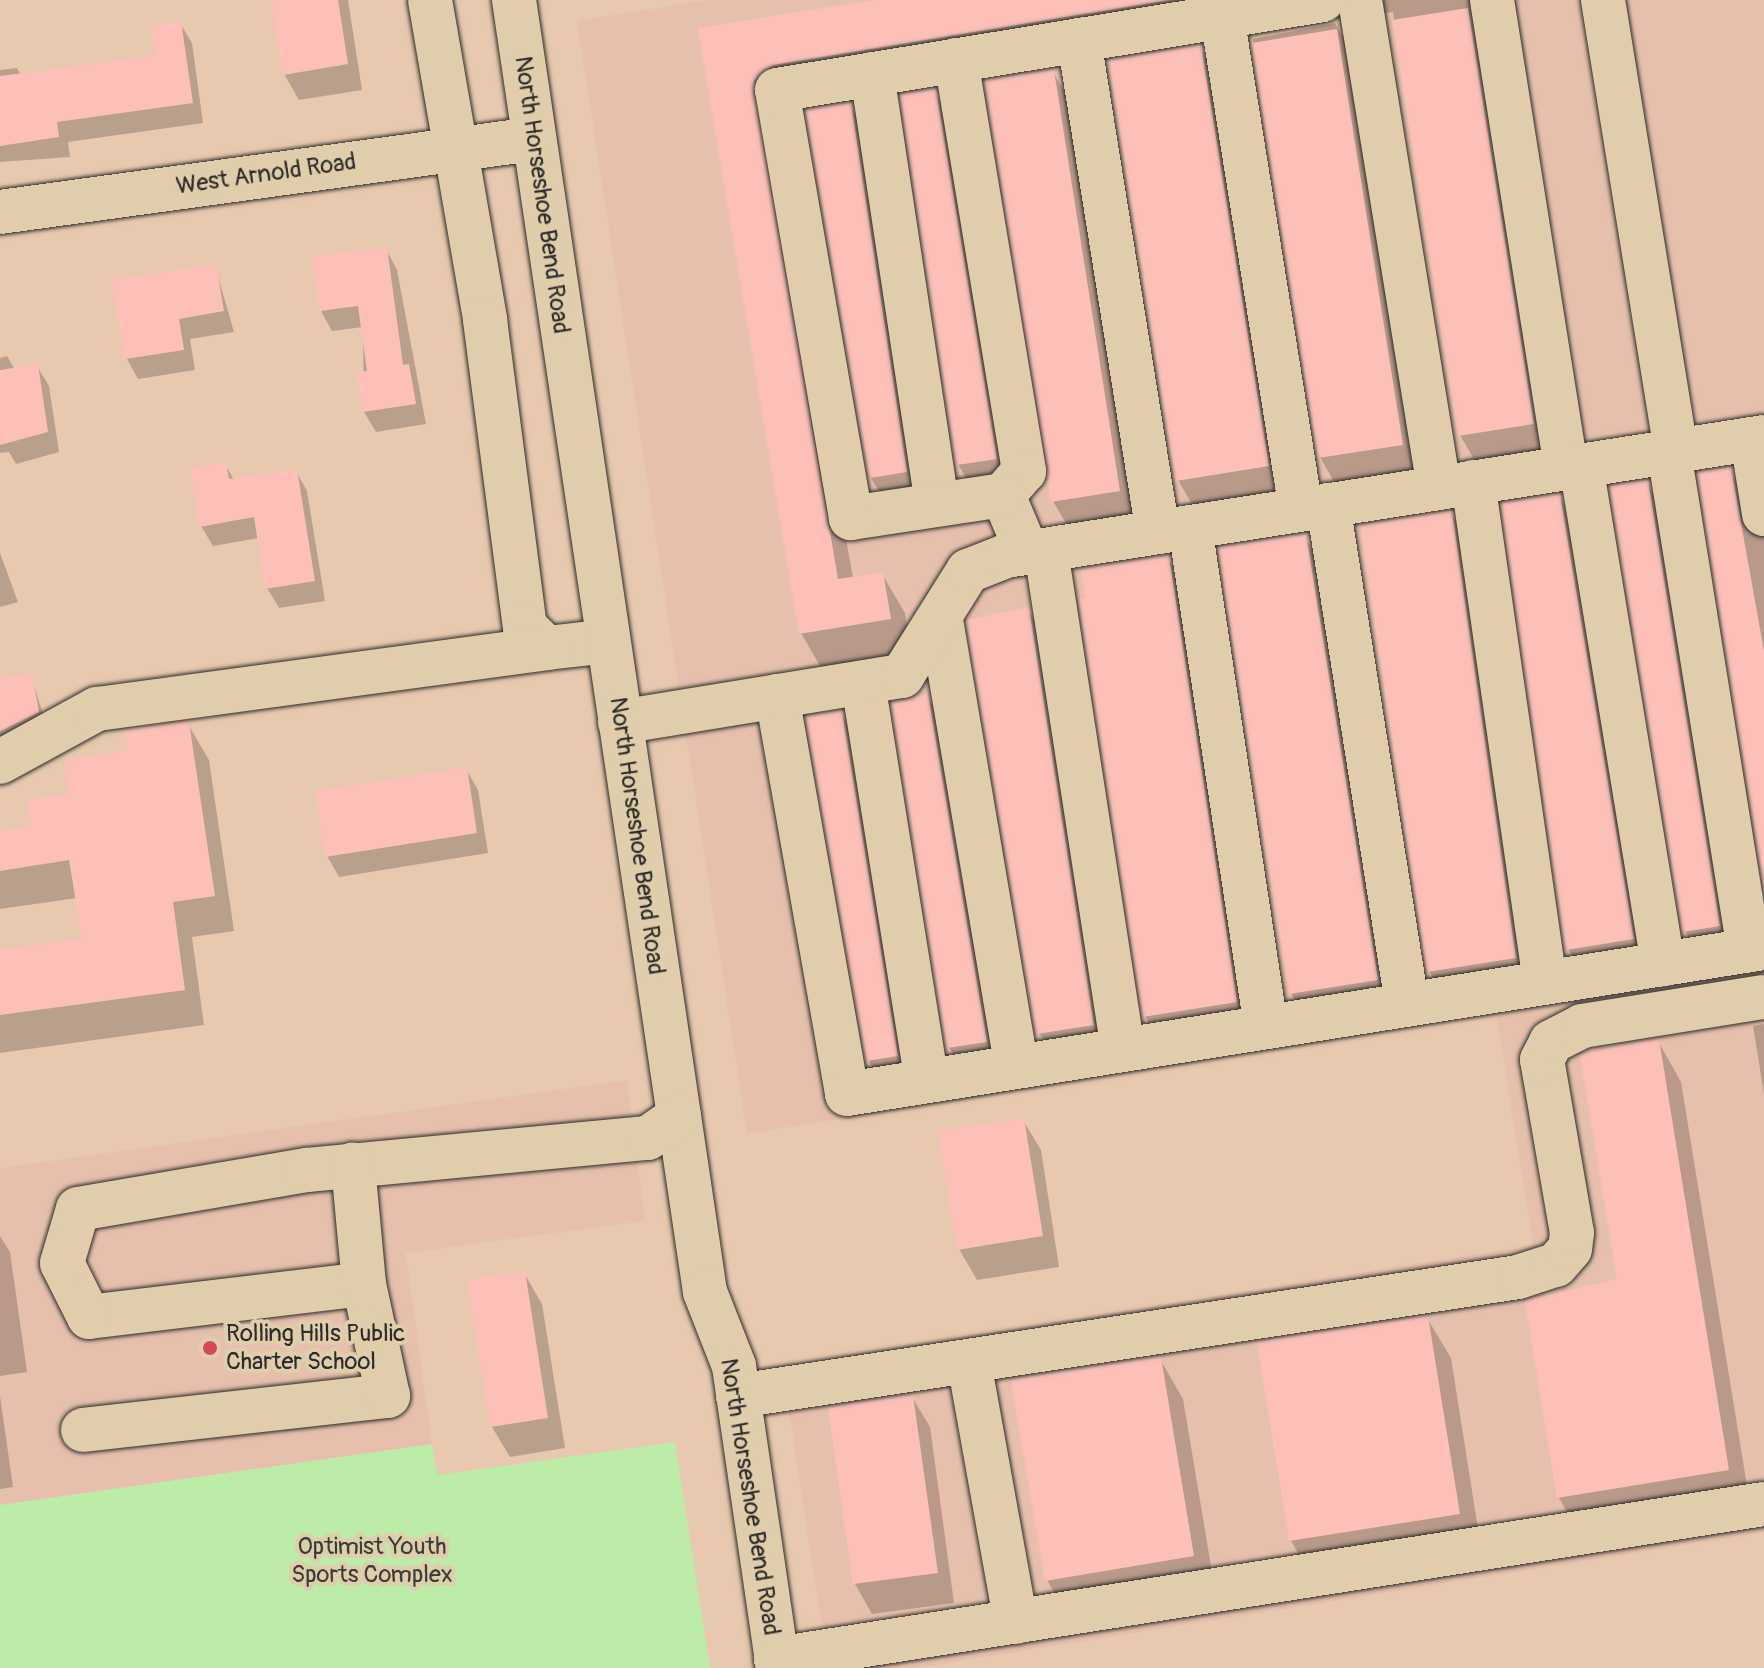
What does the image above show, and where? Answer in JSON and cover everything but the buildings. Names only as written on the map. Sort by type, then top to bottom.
[{"type":"street","points":[[430,0],[453,149],[485,320],[525,627],[547,648]]},
{"type":"street","name":"North Horseshoe Bend Road","points":[[514,0],[705,1292],[738,1396],[777,1664]]},
{"type":"street","points":[[956,60],[1024,471],[1003,495],[851,518],[777,90],[956,60],[1222,16],[1323,0]]},
{"type":"street","points":[[1360,0],[1456,485],[1545,982]]},
{"type":"street","points":[[1492,0],[1663,964]]},
{"type":"street","points":[[777,696],[847,1094],[1756,949],[1672,452],[1603,0]]},
{"type":"street","points":[[1222,16],[1407,1004]]},
{"type":"street","points":[[1079,40],[1266,1027]]},
{"type":"street","points":[[872,74],[937,503]]},
{"type":"street","name":"West Arnold Road","points":[[0,212],[533,139]]},
{"type":"street","points":[[620,722],[902,676],[941,620],[968,571],[1036,552],[1758,438],[1764,514]]},
{"type":"street","points":[[1003,495],[1036,552],[1123,1050]]},
{"type":"street","points":[[941,620],[1017,1067]]},
{"type":"street","points":[[0,762],[97,709],[608,641]]},
{"type":"street","points":[[863,683],[927,1081]]},
{"type":"street","points":[[738,1396],[1518,1277],[1556,1265],[1570,1249],[1572,1233],[1542,1060],[1551,1042],[1582,1026],[1764,997]]},
{"type":"street","points":[[364,1284],[89,1317],[62,1263],[78,1209],[353,1165],[648,1138],[679,1116]]},
{"type":"street","points":[[83,1430],[388,1396],[364,1284],[353,1165]]},
{"type":"street","points":[[969,1362],[1016,1622]]},
{"type":"street","points":[[777,1664],[1016,1622],[1764,1504]]},
{"type":"shaded area","points":[[706,0],[1764,0],[1764,1532],[915,1668],[828,1668],[782,1366],[1533,1245],[1496,1013],[747,1134],[577,21]]},
{"type":"shaded area","name":"Rolling Hills Public Charter School","points":[[627,1080],[645,1221],[406,1253],[432,1444],[0,1505],[0,1168]]},
{"type":"green space","name":"Optimist Youth Sports Complex","points":[[675,1442],[710,1668],[0,1668],[0,1505],[432,1444],[437,1475]]},
{"type":"place","name":"Rolling Hills Public Charter School","points":[[210,1348]]}]
